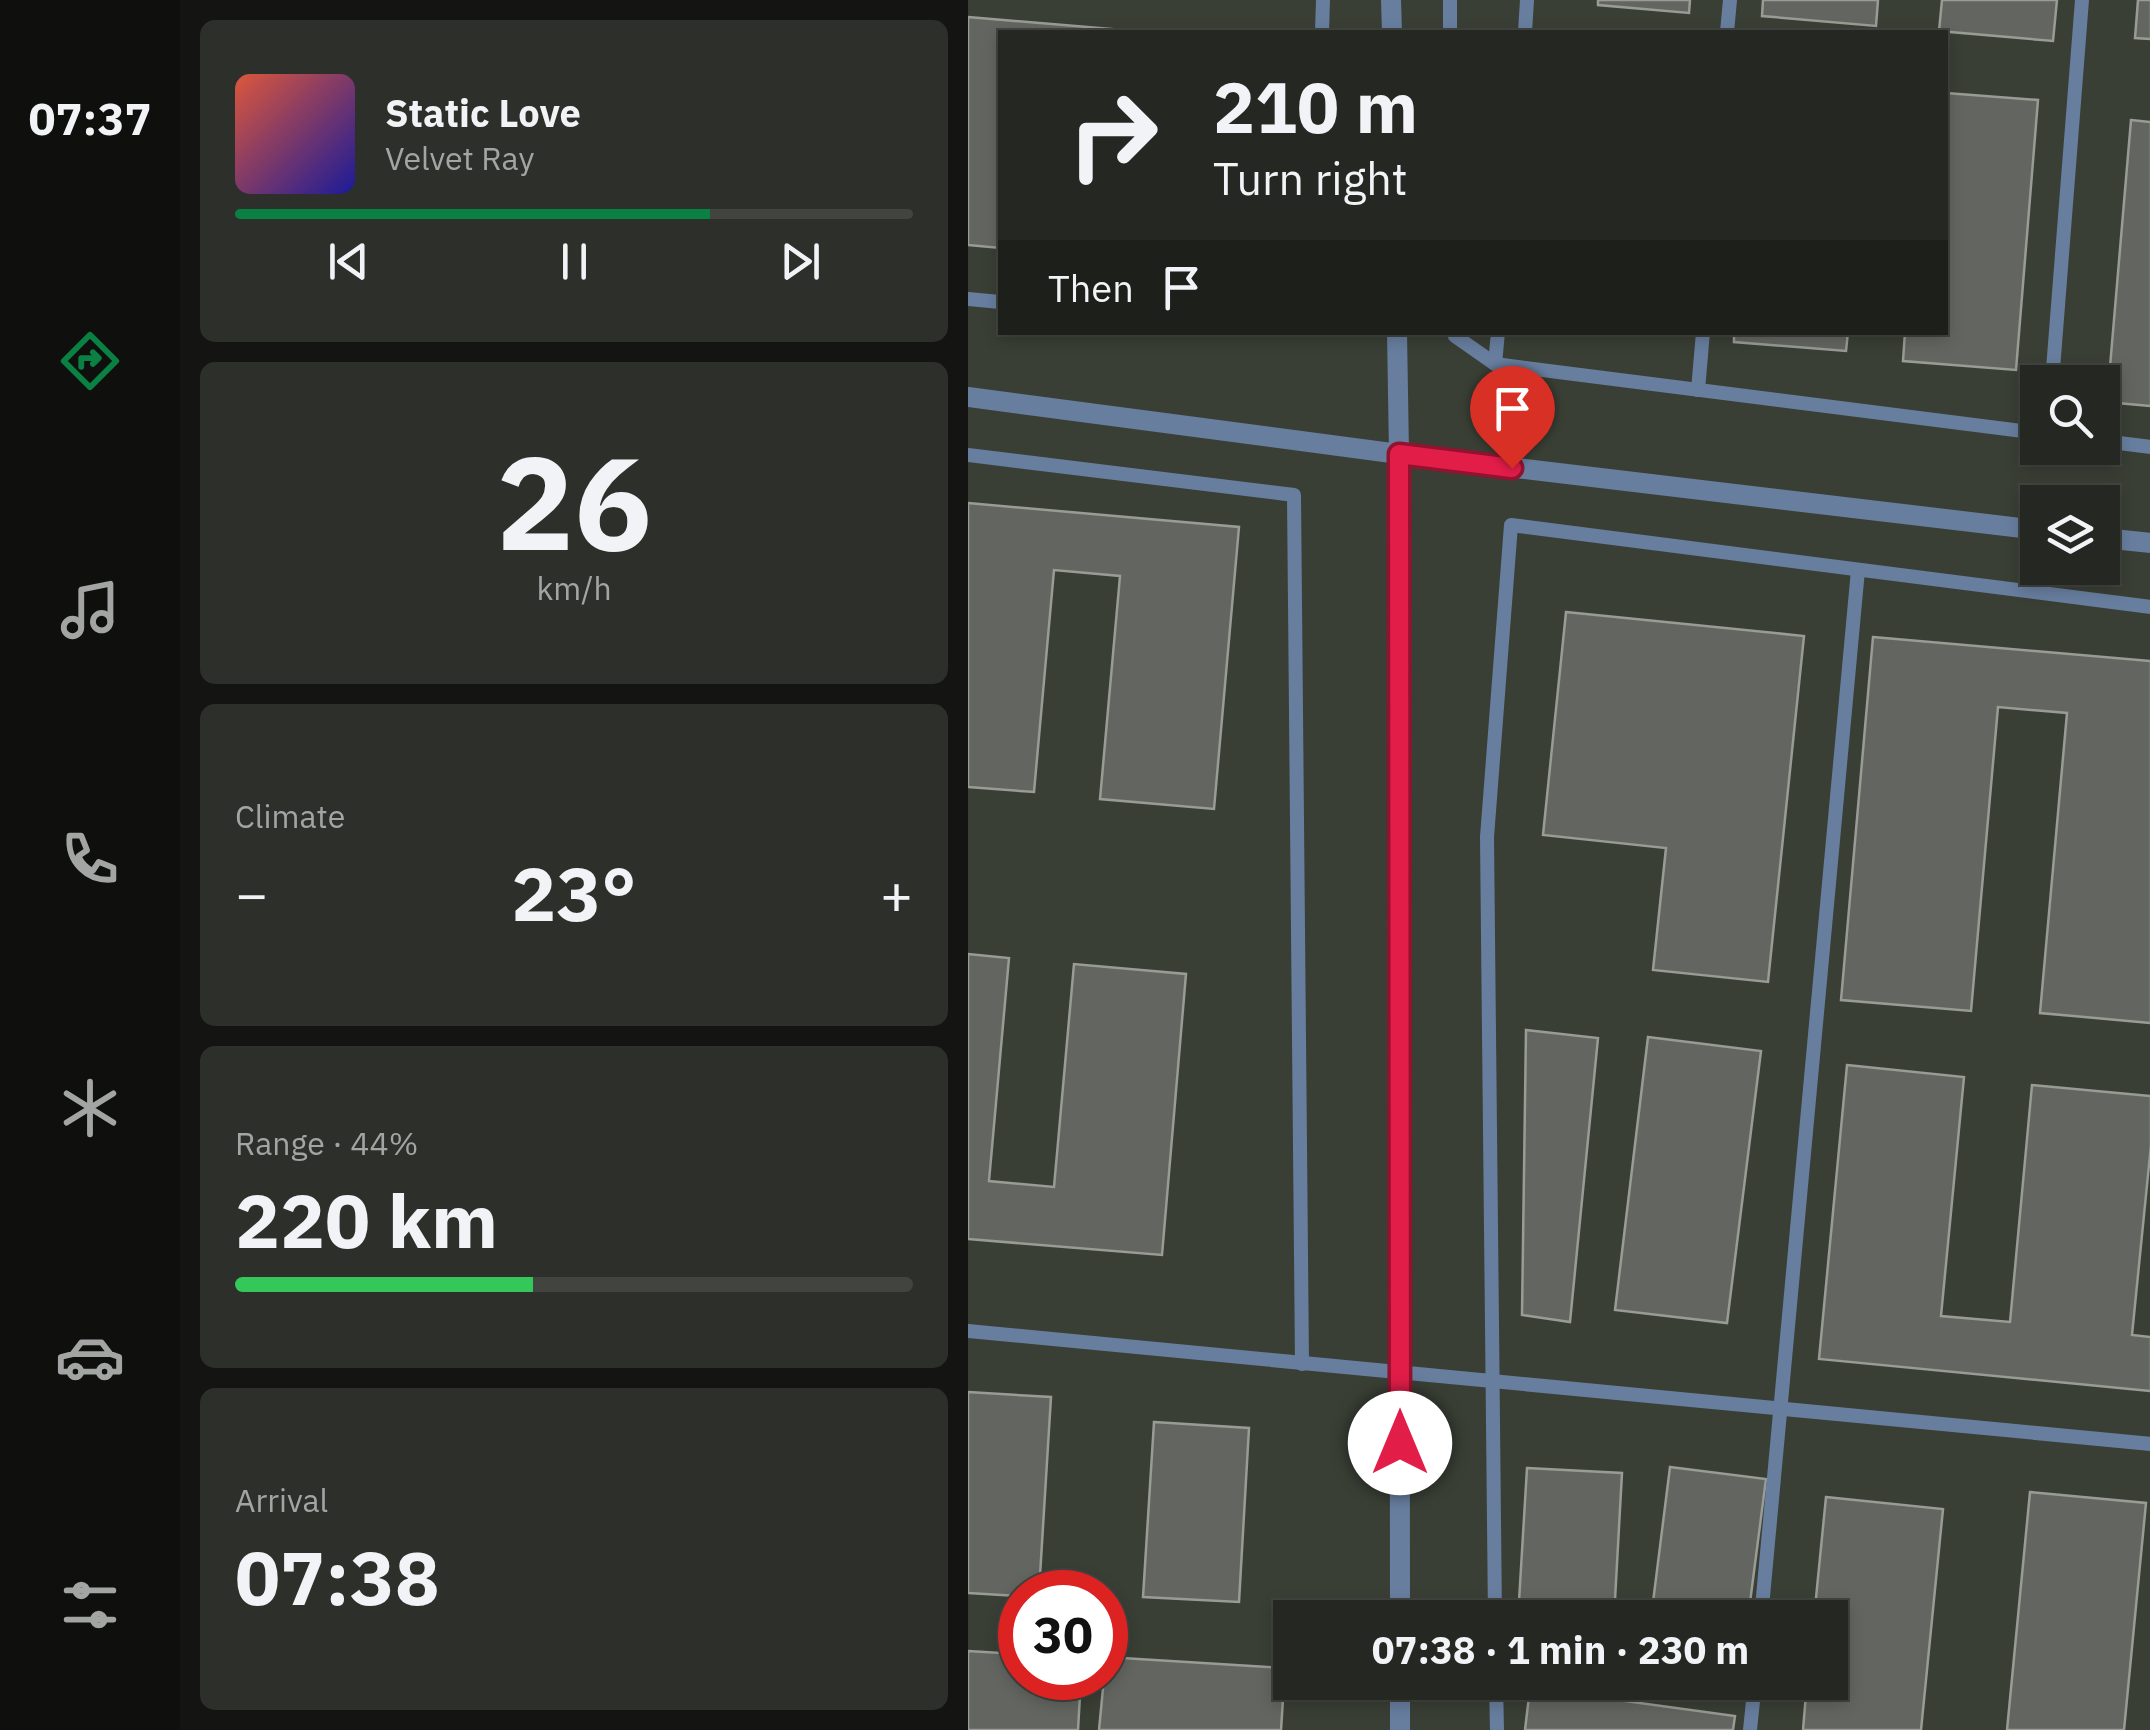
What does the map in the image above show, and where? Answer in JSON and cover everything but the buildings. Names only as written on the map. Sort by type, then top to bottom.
[{"type":"street","points":[[1391,0],[1392,30]]},
{"type":"street","points":[[1397,335],[1400,1600]]},
{"type":"street","points":[[968,397],[1399,454],[2020,528]]},
{"type":"street","points":[[2120,540],[2150,544]]},
{"type":"street","points":[[1400,1700],[1400,1730]]},
{"type":"lane","points":[[1322,30],[1323,0]]},
{"type":"lane","points":[[1450,0],[1450,30]]},
{"type":"lane","points":[[1524,30],[1528,0]]},
{"type":"lane","points":[[1727,30],[1730,0]]},
{"type":"lane","points":[[2053,365],[2082,0]]},
{"type":"lane","points":[[968,299],[998,302]]},
{"type":"lane","points":[[1455,335],[1496,364],[2020,431]]},
{"type":"lane","points":[[1496,364],[1498,335]]},
{"type":"lane","points":[[1698,390],[1703,335]]},
{"type":"lane","points":[[2120,443],[2150,447]]},
{"type":"lane","points":[[968,456],[1294,495],[1302,1364]]},
{"type":"lane","points":[[1495,1600],[1487,837],[1511,525],[2150,607]]},
{"type":"lane","points":[[1763,1600],[1858,570]]},
{"type":"lane","points":[[968,1330],[2150,1444]]},
{"type":"lane","points":[[1496,1700],[1496,1730]]},
{"type":"lane","points":[[1750,1730],[1753,1700]]},
{"type":"shaded area","points":[[968,0],[2150,0],[2150,1730],[968,1730]]},
{"type":"route","points":[[1400,1443],[1399,454],[1512,468]]}]
